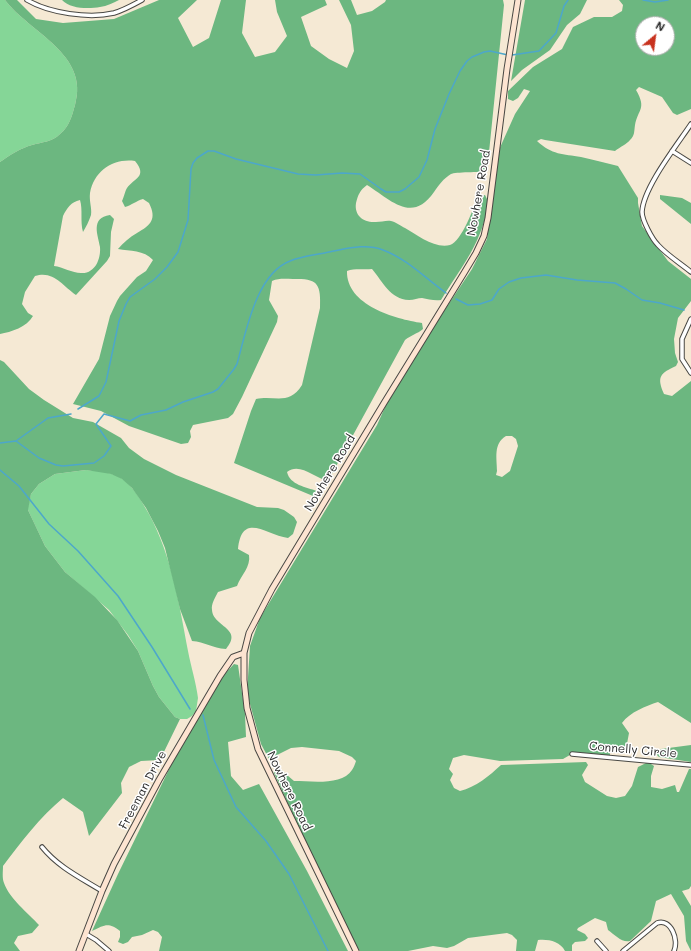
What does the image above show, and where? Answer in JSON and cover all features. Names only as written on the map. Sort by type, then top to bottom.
[{"type":"street","points":[[27,0],[45,9],[58,12],[104,15],[116,12],[142,0]]},
{"type":"street","name":"Nowhere Road","points":[[356,951],[258,749],[247,708],[244,680],[244,653],[250,632],[272,589],[384,402],[476,253],[484,236],[488,218],[507,69],[518,0]]},
{"type":"street","points":[[691,124],[672,151],[647,193],[642,213],[647,229],[657,244],[691,272]]},
{"type":"street","points":[[672,151],[691,163]]},
{"type":"street","points":[[691,319],[682,338],[682,359],[691,373]]},
{"type":"street","name":"Freeman Drive","points":[[80,951],[102,891],[114,864],[159,780],[230,660],[236,655],[244,653]]},
{"type":"street","name":"Connelly Circle","points":[[572,754],[691,765]]},
{"type":"street","points":[[42,847],[58,864],[102,891]]},
{"type":"street","points":[[623,951],[657,923],[661,922],[670,926],[676,938],[676,947],[674,951]]},
{"type":"street","points":[[86,934],[109,951]]},
{"type":"street","points":[[597,941],[606,951]]},
{"type":"green space","points":[[0,0],[5,0],[66,58],[74,72],[77,87],[75,105],[70,121],[57,137],[24,148],[0,162]]},
{"type":"green space","points":[[5,0],[17,0],[36,19],[63,23],[114,19],[159,0],[197,0],[178,18],[193,47],[209,38],[221,0],[246,0],[242,33],[255,57],[275,52],[287,36],[277,12],[275,0],[325,0],[327,5],[301,17],[311,46],[329,59],[347,68],[354,51],[351,25],[339,0],[351,0],[357,15],[372,11],[386,0],[503,0],[504,5],[487,172],[462,172],[451,174],[441,182],[426,202],[418,207],[409,208],[401,206],[367,185],[361,191],[356,203],[358,215],[364,220],[372,222],[393,222],[426,241],[444,246],[450,245],[459,237],[474,208],[478,196],[485,195],[488,201],[486,215],[477,241],[464,265],[441,300],[422,298],[409,300],[402,299],[397,297],[388,289],[372,269],[347,271],[349,283],[354,293],[363,301],[386,314],[422,323],[423,329],[405,340],[328,481],[302,470],[292,469],[287,472],[291,480],[295,483],[317,491],[313,496],[234,463],[256,399],[287,398],[297,391],[302,385],[320,308],[320,293],[313,281],[301,279],[277,279],[272,281],[269,300],[278,316],[277,322],[242,397],[233,414],[228,418],[193,425],[190,431],[191,437],[188,443],[181,444],[129,426],[101,411],[73,404],[99,359],[110,316],[117,301],[137,277],[146,271],[153,260],[145,254],[118,249],[129,238],[146,227],[151,221],[152,217],[149,203],[143,199],[125,207],[122,201],[127,188],[140,174],[139,166],[135,161],[112,164],[100,172],[92,185],[90,193],[91,215],[83,232],[80,200],[74,202],[66,210],[63,216],[54,266],[81,273],[90,271],[96,265],[100,252],[97,232],[98,223],[104,217],[110,215],[114,219],[111,232],[110,256],[107,261],[76,295],[52,277],[47,275],[35,276],[25,292],[22,304],[28,313],[33,316],[23,326],[0,334],[0,162],[24,148],[57,137],[70,121],[75,105],[77,87],[74,72],[66,58]]},
{"type":"green space","points":[[62,0],[119,0],[103,7],[85,8],[75,7],[65,3]]},
{"type":"green space","points":[[525,0],[587,0],[580,14],[567,25],[550,50],[522,70],[511,81]]},
{"type":"green space","points":[[619,0],[691,0],[691,109],[677,115],[673,113],[662,97],[639,87],[636,90],[641,101],[641,109],[636,120],[634,135],[629,141],[615,151],[541,139],[537,141],[542,146],[558,153],[618,166],[638,198],[642,226],[668,261],[691,279],[691,301],[678,318],[674,339],[675,353],[678,362],[676,366],[661,376],[660,383],[664,394],[672,396],[691,381],[691,723],[658,702],[638,710],[625,719],[622,723],[629,733],[626,749],[610,749],[610,756],[575,752],[563,759],[500,761],[464,755],[453,758],[449,769],[453,774],[450,780],[454,788],[460,791],[477,784],[501,765],[586,762],[588,765],[582,775],[585,782],[607,796],[616,798],[625,796],[632,786],[638,767],[648,762],[654,766],[651,776],[651,787],[662,789],[675,785],[677,792],[679,792],[689,769],[691,769],[691,886],[689,889],[682,891],[691,906],[691,951],[686,941],[684,916],[671,894],[656,901],[651,921],[630,941],[624,941],[619,938],[608,930],[606,922],[595,918],[578,928],[577,930],[585,934],[588,938],[585,941],[575,942],[572,945],[572,951],[565,951],[560,945],[550,940],[538,940],[535,951],[516,951],[517,940],[512,935],[507,933],[468,938],[454,946],[447,948],[433,946],[408,951],[360,951],[354,943],[318,869],[274,773],[276,769],[280,769],[294,781],[334,781],[347,775],[353,769],[356,761],[352,757],[339,751],[302,747],[291,748],[269,759],[261,744],[247,693],[250,646],[260,618],[377,425],[386,405],[432,329],[472,269],[487,239],[498,152],[515,114],[530,91],[524,89],[518,98],[513,101],[508,99],[508,91],[533,67],[562,49],[573,27],[594,17],[612,17],[622,11],[623,5]],"holes":[[[506,436],[512,436],[516,439],[518,446],[510,471],[502,477],[496,475],[497,447]]]},
{"type":"green space","points":[[660,195],[682,198],[691,203],[691,224],[660,199]]},
{"type":"green space","points":[[0,360],[4,362],[29,389],[44,400],[73,418],[93,422],[121,438],[129,448],[144,459],[176,475],[257,507],[278,508],[284,510],[294,517],[297,522],[293,534],[288,538],[256,528],[250,528],[244,531],[240,537],[238,549],[249,555],[249,563],[237,586],[218,592],[212,606],[214,616],[232,636],[231,642],[226,649],[192,641],[180,609],[165,548],[158,531],[146,508],[132,488],[122,479],[111,474],[86,470],[55,474],[39,484],[31,494],[28,510],[45,546],[65,572],[95,597],[117,620],[138,651],[159,697],[175,717],[180,719],[160,760],[141,761],[129,767],[121,783],[122,793],[89,836],[83,812],[63,798],[24,839],[3,866],[3,879],[6,889],[14,900],[39,925],[32,933],[18,936],[14,943],[20,951],[0,951]]},
{"type":"green space","points":[[86,470],[101,471],[120,477],[132,487],[149,514],[164,547],[174,581],[198,698],[196,711],[187,719],[175,717],[159,697],[138,651],[128,635],[109,610],[65,572],[45,546],[28,510],[31,494],[39,484],[55,474]]},
{"type":"green space","points":[[234,664],[238,665],[245,714],[246,737],[228,742],[231,776],[243,790],[259,784],[307,871],[348,951],[159,951],[162,937],[158,932],[153,930],[142,935],[132,937],[128,942],[123,944],[118,942],[120,931],[112,926],[106,925],[92,931],[177,753],[217,682]]},
{"type":"green space","points":[[691,745],[691,762],[659,757],[656,754],[661,749]]},
{"type":"waterway","points":[[512,55],[539,51],[556,33],[564,6],[568,0]]},
{"type":"waterway","points":[[643,0],[655,2],[668,0]]},
{"type":"waterway","points":[[78,409],[99,396],[106,382],[119,321],[130,297],[155,279],[167,267],[178,252],[188,220],[191,169],[197,158],[208,151],[214,151],[236,159],[298,174],[360,174],[386,192],[399,192],[419,177],[427,160],[435,129],[449,94],[460,71],[467,61],[472,57],[490,51],[508,55]]},
{"type":"waterway","points":[[16,441],[39,458],[56,465],[63,466],[94,463],[104,456],[111,446],[96,424],[104,414],[130,421],[141,415],[166,410],[218,389],[237,364],[254,305],[261,291],[269,278],[278,268],[295,259],[356,247],[376,248],[400,258],[446,293]]},
{"type":"waterway","points":[[456,299],[468,305],[480,304],[492,300],[499,289],[509,282],[521,278],[546,275],[577,280],[615,283],[642,300],[660,303],[684,310]]},
{"type":"waterway","points":[[0,443],[16,441],[48,418],[71,414]]},
{"type":"waterway","points":[[0,470],[19,486],[49,524],[78,551],[118,596],[152,647],[190,709]]},
{"type":"waterway","points":[[203,715],[214,760],[236,807],[266,841],[289,874],[328,951]]}]
